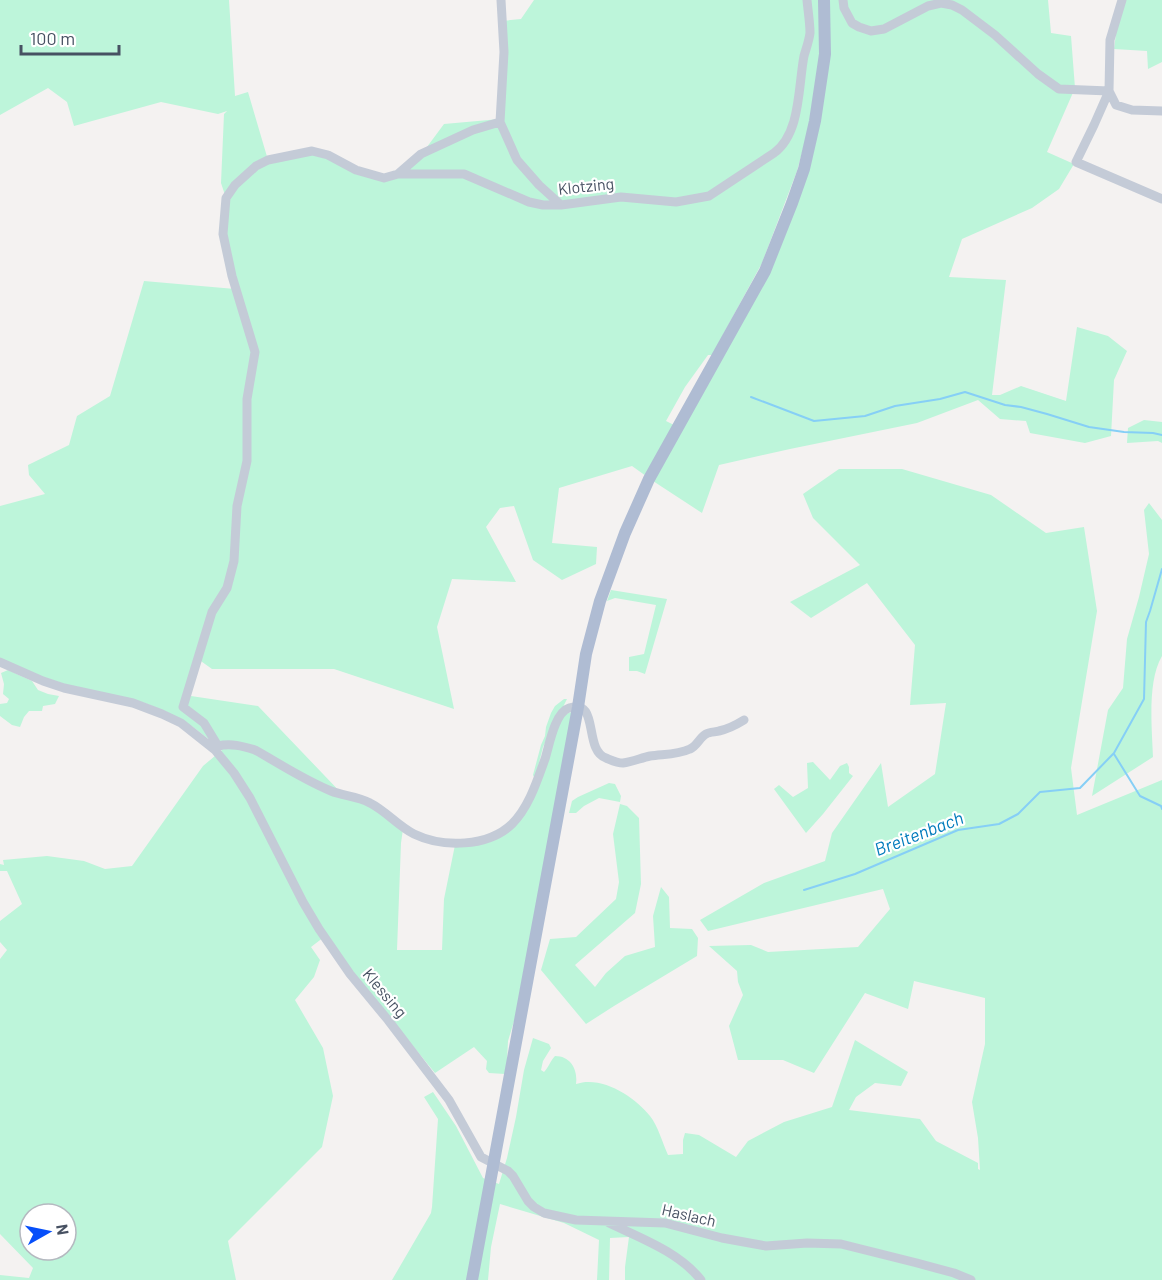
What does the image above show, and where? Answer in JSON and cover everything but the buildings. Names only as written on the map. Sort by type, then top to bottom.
[{"type":"main road","points":[[472,1280],[586,654],[600,601],[625,533],[649,478],[765,271],[792,202],[804,169],[815,121],[825,54],[824,0]]},
{"type":"street","points":[[501,0],[504,52],[500,122],[517,160],[561,205]]},
{"type":"street","name":"Klotzing","points":[[216,748],[204,723],[183,707],[212,612],[227,588],[234,561],[237,506],[247,461],[247,399],[255,352],[232,276],[223,234],[226,198],[235,185],[256,166],[267,160],[312,152],[328,155],[356,170],[384,178],[398,174],[464,174],[529,202],[543,205],[561,205],[621,197],[676,202],[710,196],[782,147],[789,135],[810,33],[807,0]]},
{"type":"street","points":[[843,0],[844,8],[852,23],[871,32],[884,30],[928,6],[941,3],[952,5],[995,35],[1038,74],[1059,89],[1109,91]]},
{"type":"street","points":[[1122,0],[1110,40],[1109,91],[1076,162],[1162,199]]},
{"type":"street","points":[[1109,91],[1116,105],[1132,111],[1162,111]]},
{"type":"street","points":[[398,174],[421,154],[473,130],[500,122]]},
{"type":"street","points":[[0,662],[64,688],[133,703],[162,714],[181,723],[216,748],[227,744],[255,750],[332,792],[368,802],[411,833],[441,843],[478,841],[499,833],[514,823],[532,793],[560,714],[568,708],[582,708],[588,714],[598,754],[622,763],[688,750],[698,744],[705,734],[728,729],[744,720]]},
{"type":"street","name":"Klessing","points":[[216,748],[250,798],[293,884],[319,929],[350,974],[430,1073]]},
{"type":"street","name":"Haslach","points":[[430,1073],[449,1100],[481,1157],[508,1171],[528,1201],[544,1213],[576,1220],[665,1223],[722,1238],[766,1246],[807,1243],[841,1244],[954,1273],[971,1280]]},
{"type":"street","points":[[606,1222],[664,1250],[680,1260],[701,1280]]},
{"type":"green space","points":[[0,0],[229,0],[235,96],[248,92],[268,160],[312,152],[384,178],[398,174],[424,151],[444,124],[500,119],[502,21],[521,19],[534,0],[821,0],[821,48],[810,123],[797,171],[762,263],[712,355],[708,355],[685,387],[666,421],[674,425],[646,476],[632,466],[559,488],[552,543],[597,547],[596,564],[562,580],[533,560],[514,506],[500,508],[486,527],[516,582],[452,579],[437,627],[454,709],[334,669],[212,669],[198,659],[180,706],[202,724],[211,741],[167,712],[145,703],[74,686],[56,685],[0,658],[0,506],[45,494],[29,475],[28,465],[69,445],[77,416],[110,396],[144,281],[235,289],[223,234],[226,198],[221,183],[224,114],[227,111],[218,114],[161,102],[74,126],[67,102],[48,88],[0,115]]},
{"type":"green space","points":[[830,0],[1048,0],[1051,33],[1071,36],[1075,88],[1047,152],[1074,164],[1059,189],[1032,208],[962,239],[949,277],[1006,280],[992,395],[1000,395],[1021,386],[1066,401],[1077,327],[1108,336],[1127,351],[1114,380],[1111,436],[1085,443],[1030,433],[1026,421],[1000,419],[978,400],[917,423],[719,465],[702,513],[653,481],[803,187]]},
{"type":"green space","points":[[1124,0],[1162,0],[1162,62],[1148,69],[1147,51],[1114,49],[1118,18]]},
{"type":"green space","points":[[1144,420],[1162,422],[1162,443],[1158,441],[1127,443],[1128,428]]},
{"type":"green space","points":[[839,469],[902,469],[991,495],[1046,533],[1084,527],[1097,611],[1071,768],[1077,815],[1162,780],[1162,1280],[625,1280],[629,1237],[610,1238],[609,1280],[597,1280],[599,1240],[564,1223],[500,1204],[491,1247],[488,1280],[392,1280],[431,1213],[438,1119],[424,1097],[433,1092],[456,1126],[483,1178],[499,1184],[507,1158],[524,1070],[533,1038],[549,1044],[551,1048],[543,1061],[541,1070],[544,1072],[555,1056],[565,1058],[574,1069],[576,1084],[586,1082],[607,1085],[636,1102],[653,1120],[668,1155],[683,1154],[685,1133],[699,1135],[736,1157],[748,1141],[784,1122],[832,1107],[855,1040],[908,1072],[901,1086],[875,1083],[856,1097],[849,1110],[920,1119],[936,1141],[978,1163],[980,1170],[972,1102],[985,1044],[985,998],[914,981],[908,1009],[865,993],[814,1073],[783,1060],[738,1060],[729,1026],[743,995],[737,971],[709,946],[751,945],[768,952],[858,947],[890,909],[883,889],[708,931],[700,920],[764,883],[825,861],[832,833],[881,763],[888,807],[935,774],[946,703],[910,705],[915,645],[867,583],[811,618],[790,602],[860,565],[813,518],[803,494]]},
{"type":"green space","points":[[1149,503],[1162,520],[1162,656],[1157,666],[1152,692],[1153,757],[1092,796],[1108,710],[1123,688],[1127,639],[1149,554],[1144,510]]},
{"type":"green space","points":[[611,590],[667,599],[645,674],[629,671],[629,657],[644,654],[656,605],[615,598],[607,601]]},
{"type":"green space","points":[[8,670],[32,681],[38,690],[59,696],[55,704],[43,706],[42,711],[29,711],[20,727],[12,725],[0,716],[0,704],[7,703],[9,699],[3,694],[4,684],[1,673]]},
{"type":"green space","points":[[191,696],[258,706],[345,797],[374,804],[403,829],[397,950],[442,950],[444,899],[455,845],[495,836],[520,815],[558,716],[572,712],[515,1018],[508,1041],[505,1074],[489,1073],[486,1069],[487,1061],[474,1047],[435,1073],[324,937],[311,947],[320,960],[314,977],[295,1000],[323,1048],[333,1096],[322,1147],[228,1241],[236,1280],[0,1280],[0,1275],[29,1278],[33,1268],[27,1262],[78,1262],[78,1202],[18,1202],[18,1253],[0,1234],[0,959],[7,950],[0,942],[0,921],[22,904],[7,871],[0,871],[0,864],[4,865],[3,860],[47,856],[84,861],[105,869],[132,866],[203,766],[222,750],[206,723],[186,706]]},
{"type":"green space","points":[[567,699],[543,747],[535,779],[533,775],[551,713],[555,706]]},
{"type":"green space","points":[[813,762],[830,780],[840,766],[847,763],[849,773],[853,776],[806,833],[774,789],[779,785],[793,797],[808,788],[807,763]]},
{"type":"green space","points":[[609,783],[615,784],[621,796],[620,802],[599,798],[576,813],[569,813],[572,801]]},
{"type":"green space","points":[[620,804],[627,806],[639,818],[641,884],[635,913],[575,965],[595,987],[606,973],[625,956],[655,947],[653,916],[661,887],[669,897],[670,928],[692,929],[698,938],[697,956],[586,1024],[541,970],[550,939],[576,937],[616,899],[619,882],[613,834]]},
{"type":"waterway","points":[[751,397],[814,421],[865,416],[895,406],[940,399],[965,392],[1089,427],[1162,435]]},
{"type":"waterway","name":"Breitenbach","points":[[804,890],[855,874],[958,830],[999,824],[1018,814],[1040,792],[1080,788],[1114,753],[1144,699],[1146,622],[1162,569]]},
{"type":"waterway","points":[[1114,754],[1140,796],[1161,806],[1162,809]]}]
